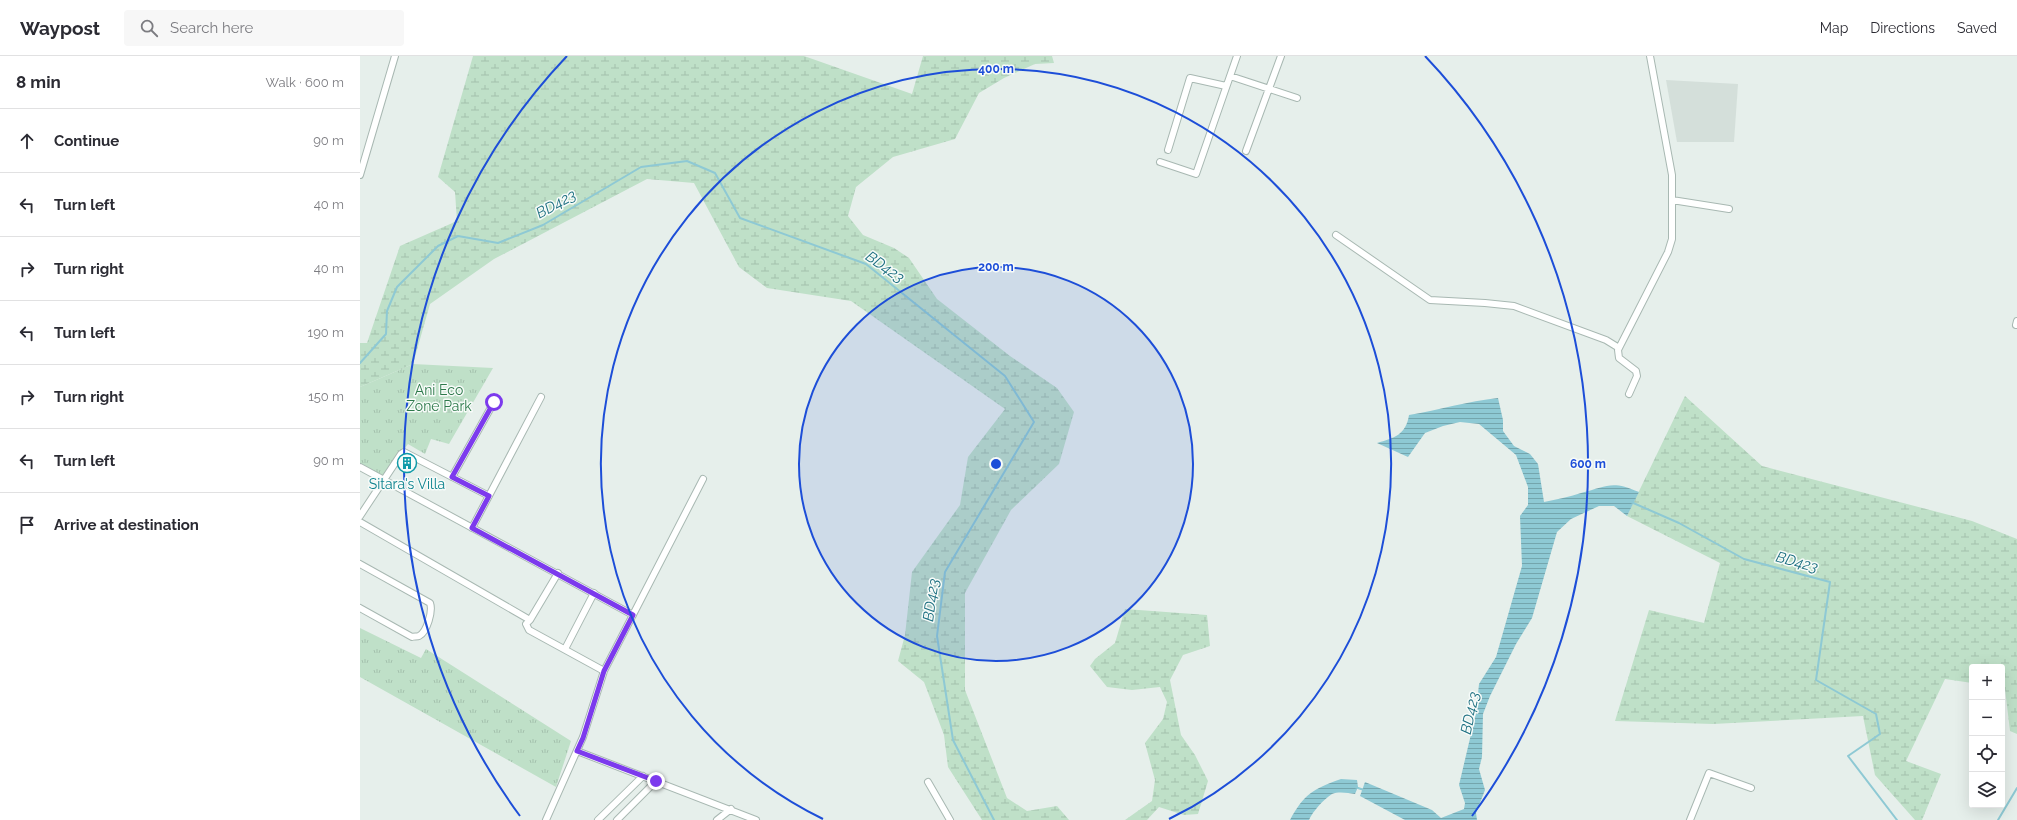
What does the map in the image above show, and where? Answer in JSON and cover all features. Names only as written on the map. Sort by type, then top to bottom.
[{"type":"street","points":[[360,175],[395,56]]},
{"type":"street","points":[[1160,162],[1196,174],[1226,86],[1238,56]]},
{"type":"street","points":[[1246,150],[1281,56]]},
{"type":"street","points":[[1630,394],[1637,376],[1636,371],[1617,355],[1619,348],[1668,252],[1672,239],[1672,175],[1650,56]]},
{"type":"street","points":[[1230,76],[1297,98]]},
{"type":"street","points":[[1168,150],[1190,78],[1226,86]]},
{"type":"street","points":[[1672,200],[1729,209]]},
{"type":"street","points":[[1336,235],[1430,300],[1514,306],[1606,340],[1619,348]]},
{"type":"street","points":[[472,528],[541,397]]},
{"type":"street","points":[[452,477],[494,402]]},
{"type":"street","points":[[360,516],[404,452],[489,496]]},
{"type":"street","points":[[360,468],[633,615]]},
{"type":"street","points":[[546,820],[583,738],[604,671],[703,479]]},
{"type":"street","points":[[360,522],[530,620]]},
{"type":"street","points":[[360,564],[430,603],[431,609],[424,632],[419,636],[412,637],[360,608]]},
{"type":"street","points":[[558,574],[530,620],[526,624],[526,627],[604,671]]},
{"type":"street","points":[[565,649],[594,593]]},
{"type":"street","points":[[577,751],[731,809],[746,818],[756,820]]},
{"type":"street","points":[[1690,820],[1709,773],[1751,788]]},
{"type":"street","points":[[598,820],[643,776]]},
{"type":"street","points":[[617,820],[656,781]]},
{"type":"street","points":[[928,782],[950,820]]},
{"type":"street","points":[[717,820],[731,809]]},
{"type":"shaded area","points":[[1666,80],[1738,84],[1734,142],[1677,142]]},
{"type":"green space","points":[[473,56],[804,56],[912,94],[923,56],[1052,56],[1054,63],[1035,64],[1004,78],[979,93],[955,139],[893,157],[856,187],[848,216],[863,235],[894,248],[909,258],[937,299],[1010,356],[1057,388],[1074,412],[1059,464],[1011,510],[965,593],[965,690],[1007,798],[1027,811],[1057,806],[1069,820],[982,820],[948,767],[944,735],[924,682],[898,661],[905,635],[912,572],[960,505],[968,457],[1005,409],[851,301],[767,288],[739,267],[694,183],[647,179],[494,259],[430,304],[413,364],[360,387],[360,343],[367,343],[400,246],[457,221],[455,192],[438,177]]},
{"type":"green space","name":"Ani Eco Zone Park","points":[[413,364],[493,368],[449,444],[431,439],[425,454],[408,444],[383,477],[362,464],[360,467],[360,387]]},
{"type":"green space","points":[[1685,396],[1762,466],[1972,521],[2017,539],[2017,734],[2010,731],[2005,689],[2005,664],[1969,664],[1969,683],[1945,679],[1906,761],[1941,774],[1922,820],[1915,820],[1875,775],[1863,716],[1713,724],[1615,721],[1649,610],[1704,623],[1720,563],[1627,516]]},
{"type":"green space","points":[[1125,609],[1207,615],[1210,646],[1183,655],[1170,680],[1181,735],[1195,755],[1208,781],[1198,814],[1184,815],[1159,807],[1147,820],[1125,820],[1152,801],[1155,780],[1145,743],[1163,719],[1167,702],[1160,687],[1132,690],[1107,687],[1090,666],[1095,659],[1115,643]]},
{"type":"green space","points":[[360,628],[421,658],[426,649],[571,741],[556,787],[360,677]]},
{"type":"water","points":[[1498,398],[1503,420],[1503,431],[1514,446],[1530,454],[1538,464],[1544,502],[1610,485],[1622,486],[1639,492],[1627,516],[1614,506],[1599,506],[1571,519],[1557,532],[1532,618],[1516,644],[1490,696],[1483,714],[1482,757],[1479,769],[1485,790],[1476,813],[1477,820],[1405,820],[1360,796],[1365,782],[1432,810],[1441,818],[1464,809],[1465,803],[1459,785],[1476,713],[1479,684],[1496,657],[1522,566],[1520,516],[1528,505],[1528,487],[1516,455],[1479,424],[1460,422],[1443,426],[1425,433],[1408,457],[1377,443],[1398,435],[1405,427],[1409,415]]},
{"type":"water","points":[[1341,779],[1357,780],[1358,787],[1355,794],[1341,792],[1332,794],[1319,806],[1309,820],[1290,820],[1305,798],[1323,786]]},
{"type":"waterway","name":"BD423","points":[[360,363],[386,334],[387,311],[397,287],[438,246],[458,236],[498,243],[543,225],[641,167],[687,161],[715,173],[740,218],[866,264],[1005,376],[1034,422],[945,572],[937,636],[953,740],[994,820]]},
{"type":"waterway","name":"BD423","points":[[1631,502],[1679,523],[1744,559],[1830,582],[1816,680],[1876,714],[1880,734],[1848,756],[1897,820]]},
{"type":"waterway","name":"BD423","points":[[1355,787],[1364,790]]},
{"type":"waterway","points":[[1998,820],[2017,788]]},
{"type":"place","name":"Sitara's Villa","points":[[407,463]]},
{"type":"route","points":[[494,402],[452,477],[489,496],[472,528],[633,615],[604,671],[583,738],[577,751],[656,781]]}]
